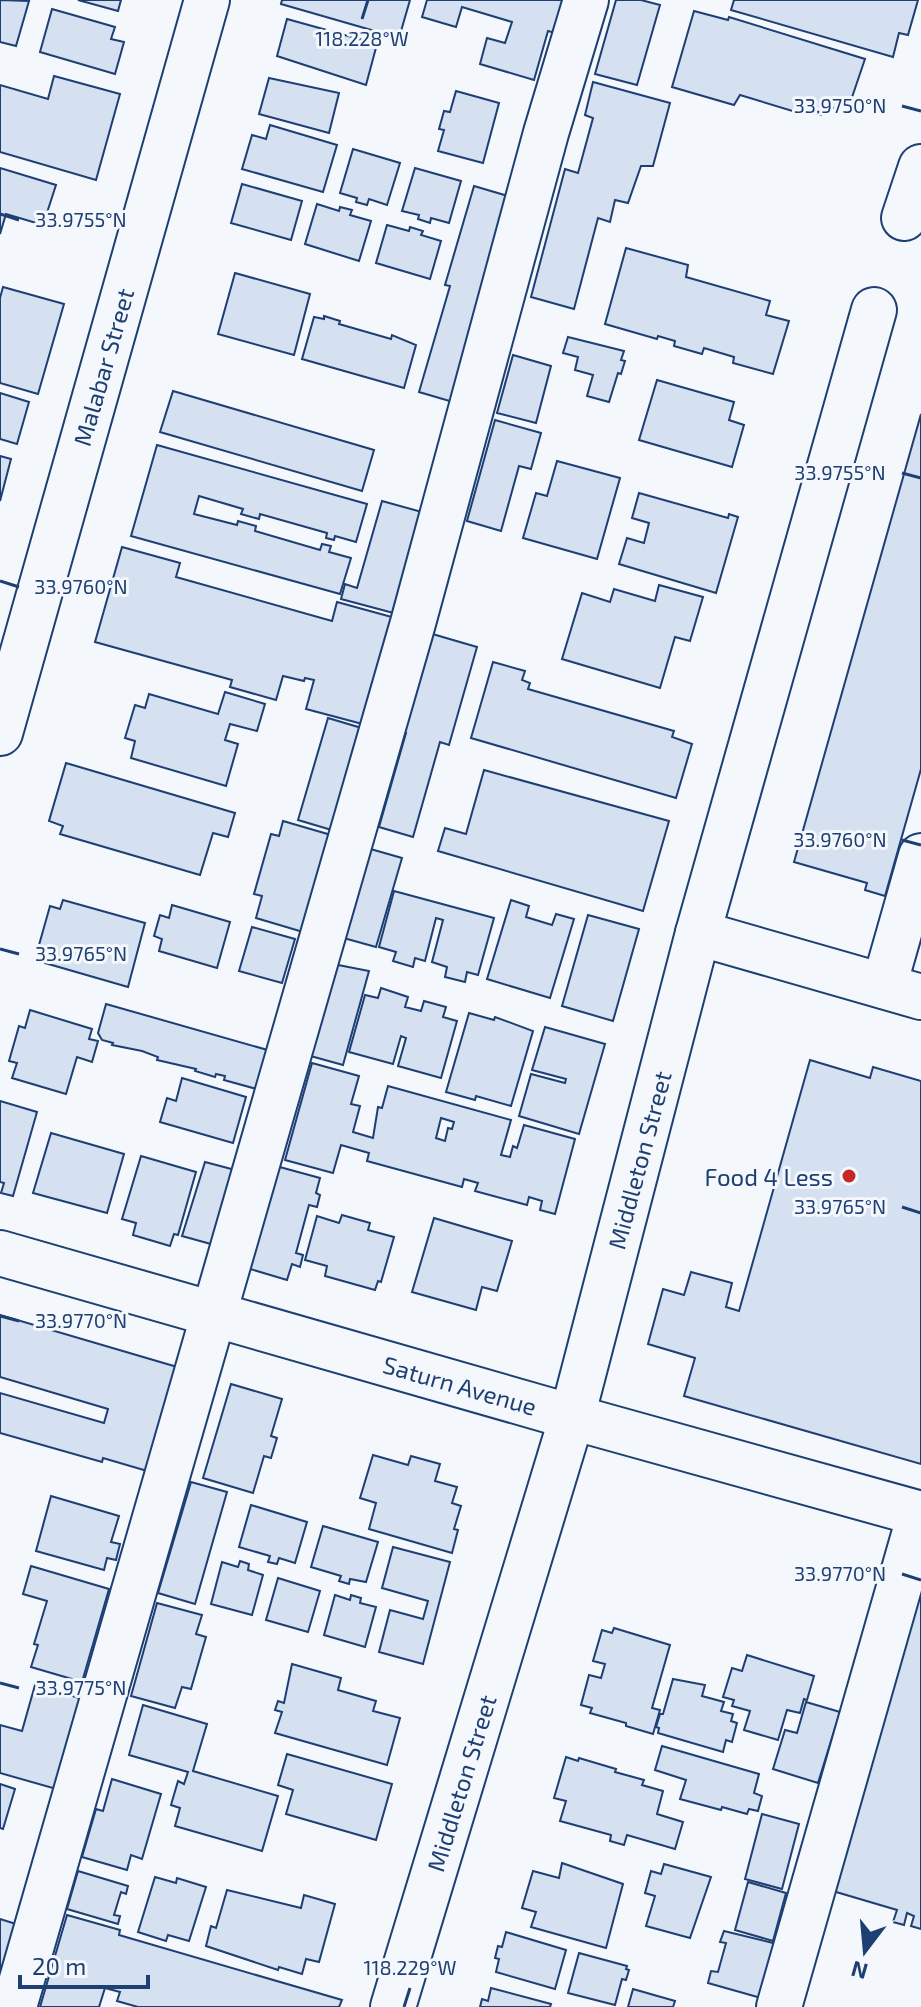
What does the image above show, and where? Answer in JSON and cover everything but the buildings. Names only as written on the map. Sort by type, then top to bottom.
[{"type":"street","name":"Malabar Street","points":[[0,733],[207,0]]},
{"type":"street","points":[[14,2007],[413,623],[546,133],[586,0]]},
{"type":"street","points":[[904,218],[921,167]]},
{"type":"street","name":"Middleton Street","points":[[393,2007],[572,1417],[698,933],[874,310]]},
{"type":"street","points":[[698,933],[902,991],[921,856]]},
{"type":"street","name":"Saturn Avenue","points":[[0,1253],[921,1514]]},
{"type":"street","points":[[779,2007],[921,1514]]},
{"type":"place","name":"Food 4 Less","points":[[849,1176]]}]
